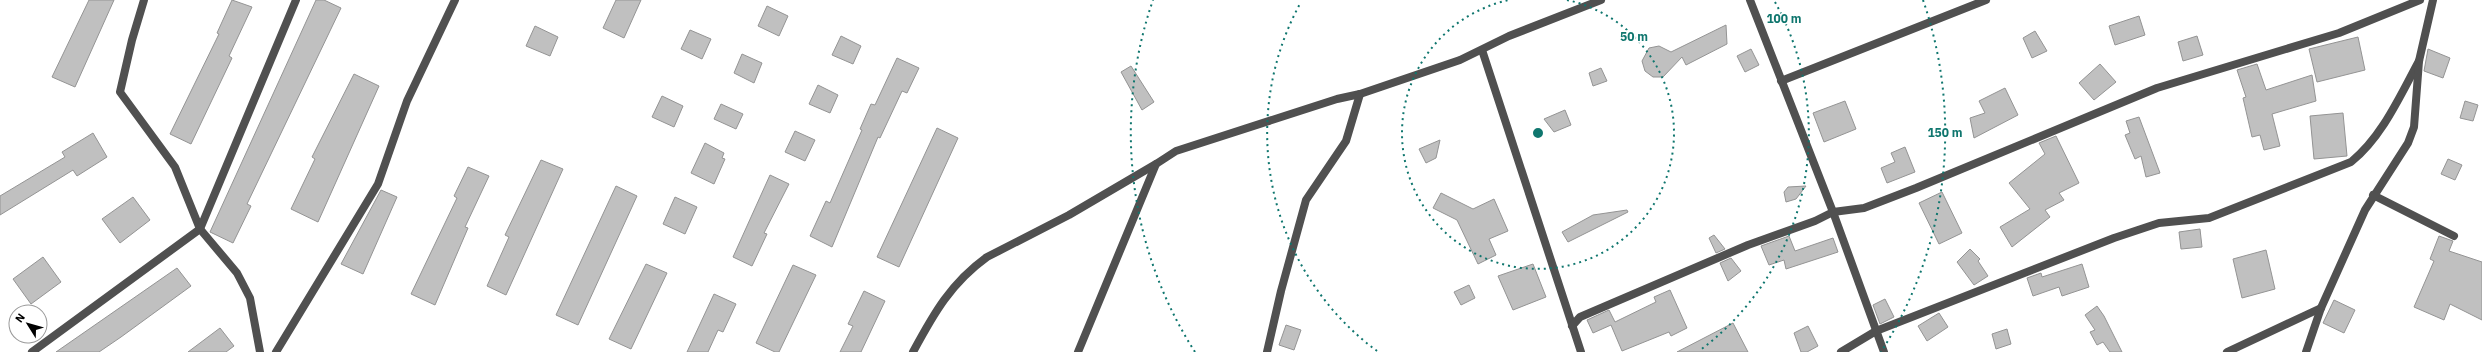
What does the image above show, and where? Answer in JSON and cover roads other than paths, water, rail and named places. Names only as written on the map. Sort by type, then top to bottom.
[{"type":"street","points":[[144,0],[132,40],[120,92],[175,167],[200,229],[237,273],[244,285],[250,298],[260,352]]},
{"type":"street","points":[[32,352],[200,229],[296,0]]},
{"type":"street","points":[[276,352],[378,184],[407,101],[455,0]]},
{"type":"street","points":[[913,352],[945,295],[976,265],[987,257],[1069,215],[1176,151],[1337,99],[1360,94],[1482,50],[1509,36],[1601,0]]},
{"type":"street","points":[[1750,0],[1833,212],[1884,352]]},
{"type":"street","points":[[1781,81],[1986,0]]},
{"type":"street","points":[[1572,326],[1580,317],[1667,278],[1748,245],[1815,221],[1833,212],[1864,208],[1916,188],[2157,88],[2339,33],[2420,0]]},
{"type":"street","points":[[2306,352],[2320,308],[2373,195],[2408,143],[2414,127],[2419,61],[2433,0]]},
{"type":"street","points":[[1482,50],[1581,352]]},
{"type":"street","points":[[1841,352],[1876,331],[2114,238],[2159,223],[2209,218],[2351,162],[2364,152],[2419,61]]},
{"type":"street","points":[[1267,352],[1280,291],[1306,200],[1346,141],[1360,94]]},
{"type":"street","points":[[1078,352],[1156,164]]},
{"type":"street","points":[[2373,195],[2454,236]]},
{"type":"street","points":[[2227,352],[2320,308]]}]
